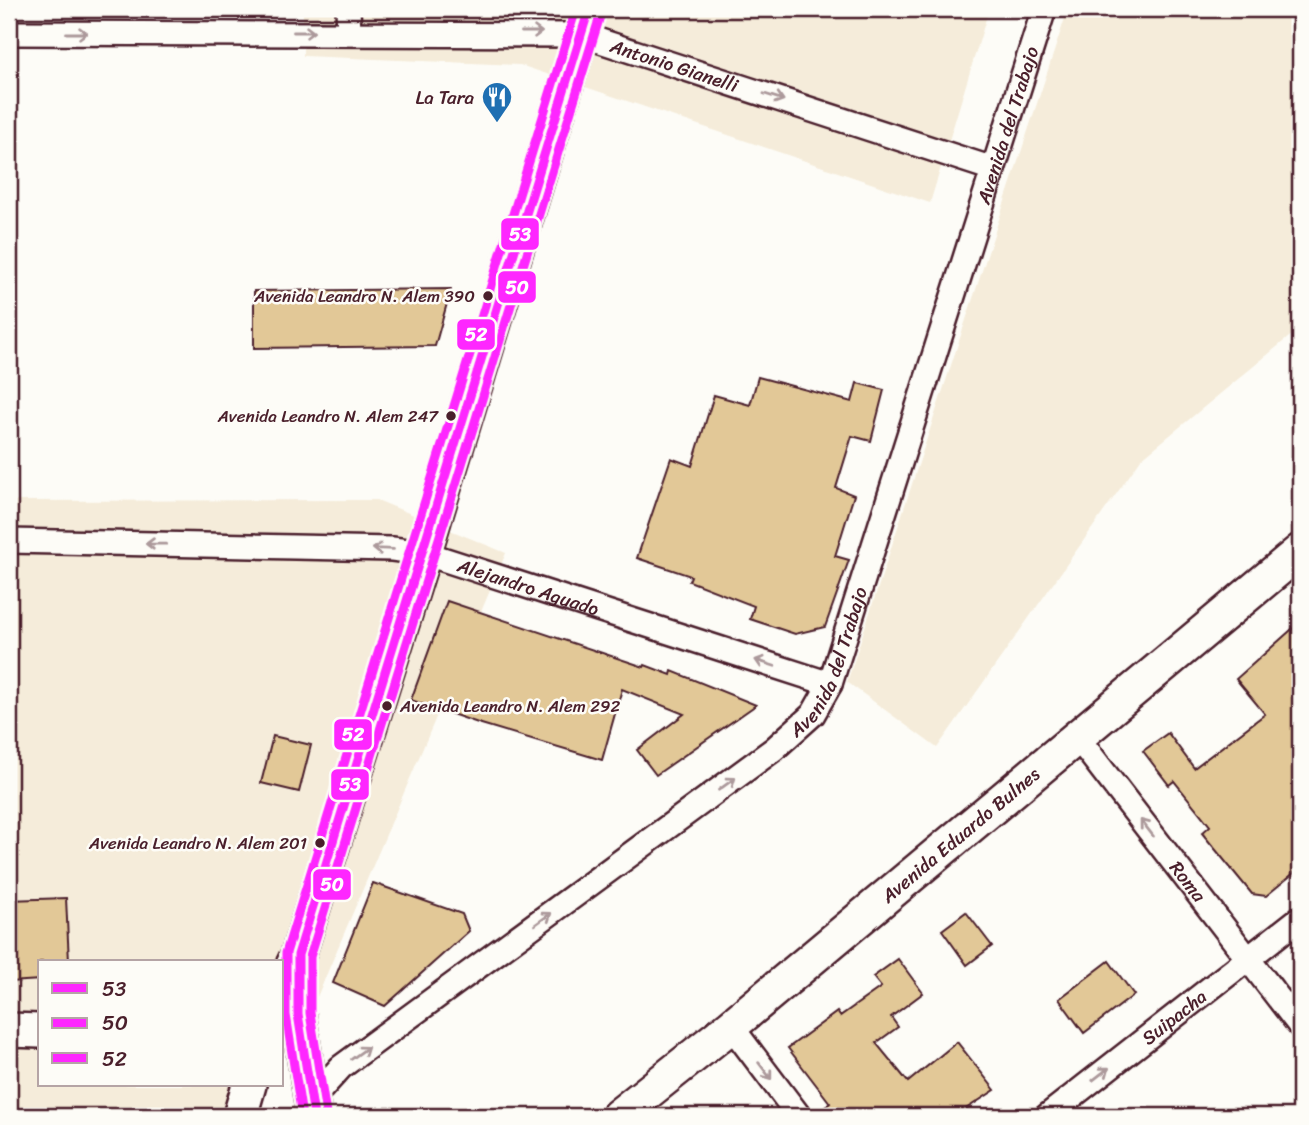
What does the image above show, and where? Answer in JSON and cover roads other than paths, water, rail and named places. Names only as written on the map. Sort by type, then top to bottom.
[{"type":"main road","points":[[284,984],[298,955],[586,22]]},
{"type":"main road","name":"Avenida Eduardo Bulnes","points":[[618,1116],[732,1026],[1300,551]]},
{"type":"main road","points":[[298,955],[298,1014],[312,1108]]},
{"type":"main road","points":[[9,1030],[38,1031]]},
{"type":"main road","points":[[284,1067],[312,1108]]},
{"type":"main road","points":[[240,1116],[249,1086]]},
{"type":"street","points":[[348,9],[349,32]]},
{"type":"street","name":"Avenida del Trabajo","points":[[312,1108],[341,1068],[774,749],[813,714],[830,684],[1044,9]]},
{"type":"street","name":"Antonio Gianelli","points":[[9,33],[349,32],[586,22],[993,169]]},
{"type":"street","name":"Alejandro Aguado","points":[[9,541],[392,549],[424,553],[830,684]]},
{"type":"street","name":"Roma","points":[[1077,737],[1300,1026]]},
{"type":"street","name":"Suipacha","points":[[1047,1116],[1300,918]]},
{"type":"street","points":[[732,1026],[799,1116]]},
{"type":"place","name":"La Tara","points":[[497,124]]},
{"type":"place","name":"Avenida Leandro N. Alem 390","points":[[488,296]]},
{"type":"place","name":"Avenida Leandro N. Alem 247","points":[[451,416]]},
{"type":"place","name":"Avenida Leandro N. Alem 292","points":[[387,706]]},
{"type":"place","name":"Avenida Leandro N. Alem 201","points":[[320,843]]}]
